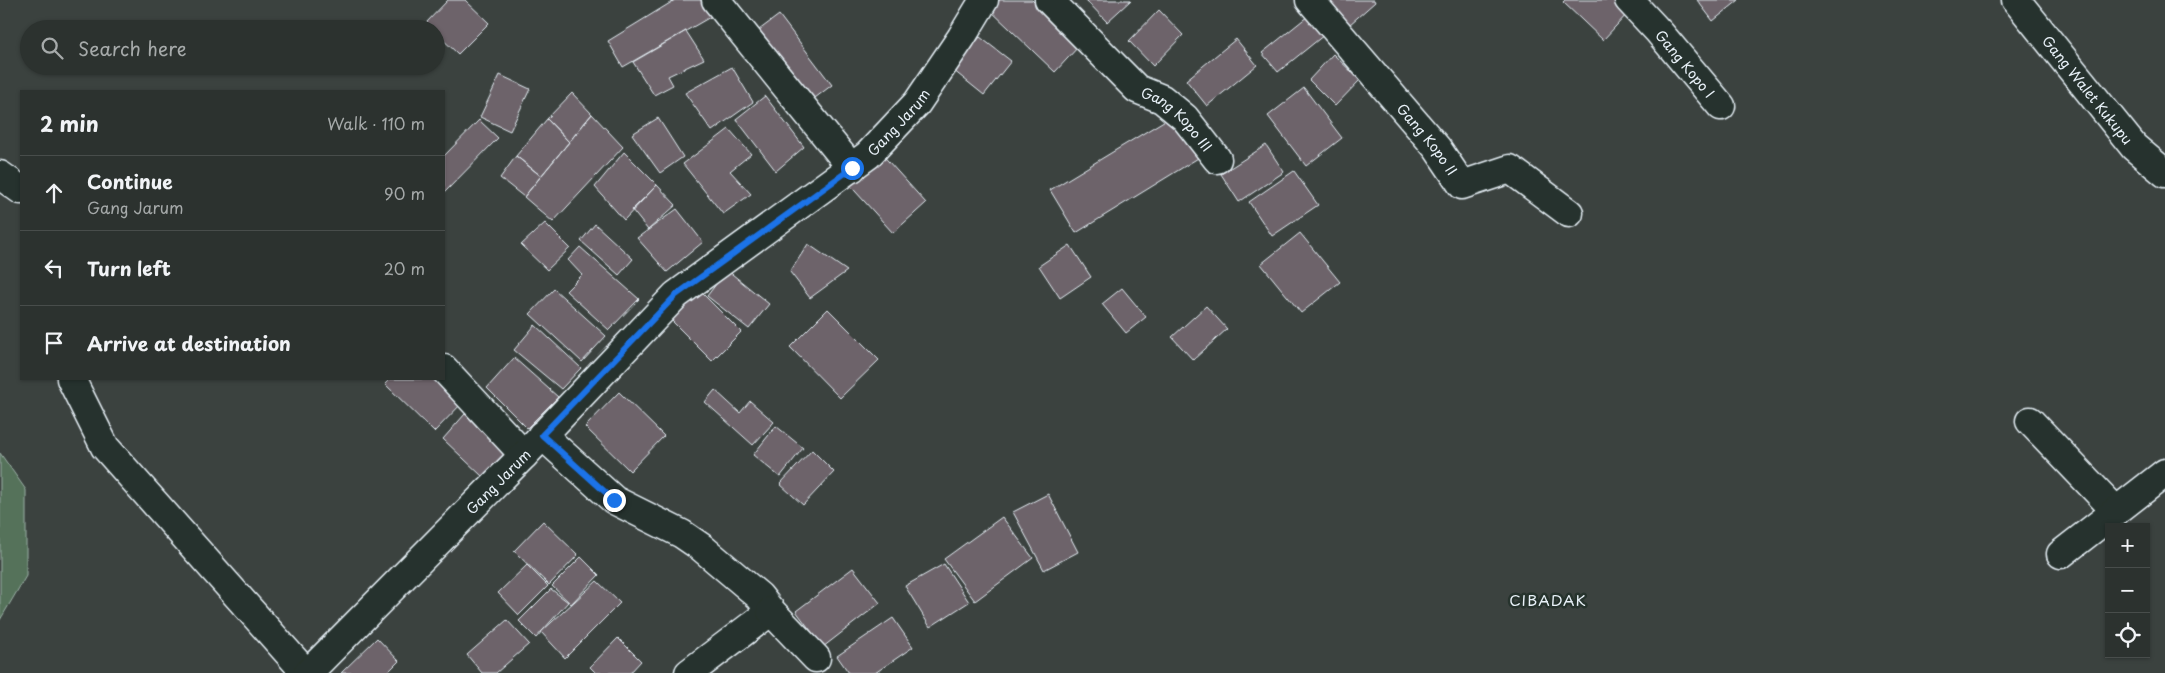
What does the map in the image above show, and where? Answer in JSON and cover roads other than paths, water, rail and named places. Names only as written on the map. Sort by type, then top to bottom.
[{"type":"street","points":[[716,0],[852,168]]},
{"type":"street","name":"Gang Jarum","points":[[307,673],[524,455],[676,295],[868,155],[917,103],[984,0]]},
{"type":"street","name":"Gang Kopo III","points":[[1049,0],[1137,89],[1162,99],[1184,118],[1217,159]]},
{"type":"street","name":"Gang Kopo II","points":[[1310,0],[1437,148],[1462,186],[1510,169],[1569,214]]},
{"type":"street","name":"Gang Kopo I","points":[[1629,0],[1659,32],[1721,106]]},
{"type":"street","name":"Gang Walet Kukupu","points":[[2016,0],[2134,147],[2165,173]]},
{"type":"street","points":[[0,175],[20,189]]},
{"type":"street","points":[[445,370],[524,455]]},
{"type":"street","points":[[72,380],[105,447],[307,673]]},
{"type":"street","points":[[2030,421],[2116,511]]},
{"type":"street","points":[[542,435],[614,500],[682,534],[702,547],[759,596],[816,658]]},
{"type":"street","points":[[2061,554],[2165,473]]},
{"type":"street","points":[[689,673],[771,611]]},
{"type":"district","name":"CIBADAK","points":[[1548,599]]}]
